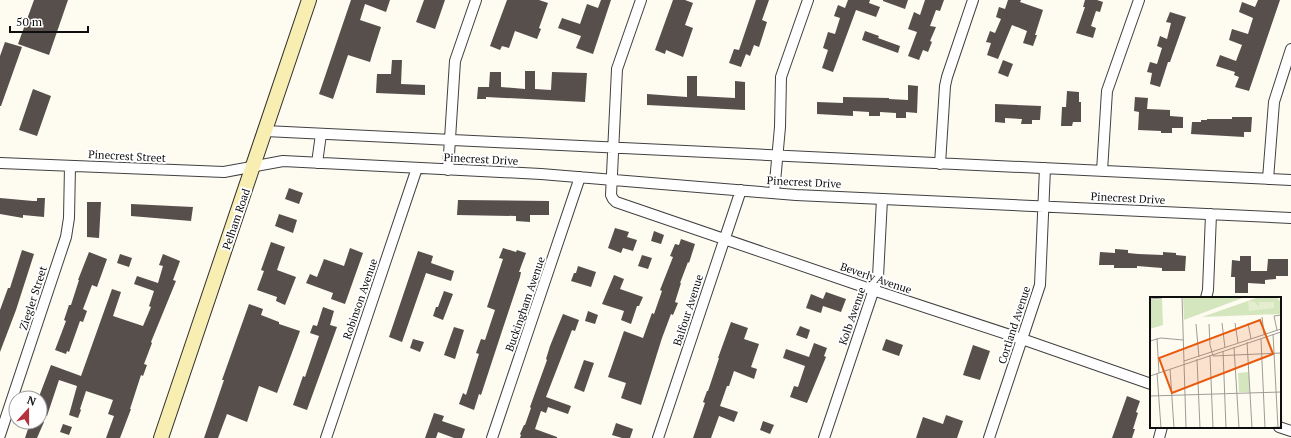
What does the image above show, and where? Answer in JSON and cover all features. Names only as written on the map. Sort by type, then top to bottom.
[{"type":"main road","name":"Pelham Road","points":[[161,438],[309,0]]},
{"type":"street","points":[[448,170],[455,61],[476,0]]},
{"type":"street","points":[[611,180],[617,69],[641,0]]},
{"type":"street","points":[[774,193],[778,156],[781,77],[808,0]]},
{"type":"street","points":[[940,164],[945,86],[973,0]]},
{"type":"street","points":[[1102,171],[1107,91],[1139,0]]},
{"type":"street","points":[[1268,179],[1274,102],[1291,49]]},
{"type":"street","name":"Pinecrest Drive","points":[[265,131],[1291,180]]},
{"type":"street","points":[[317,163],[321,134]]},
{"type":"street","name":"Pinecrest Drive","points":[[252,166],[283,161],[541,174],[774,193],[1291,218]]},
{"type":"street","name":"Pinecrest Street","points":[[0,163],[224,172],[252,166]]},
{"type":"street","name":"Ziegler Street","points":[[0,435],[66,237],[69,218],[70,166]]},
{"type":"street","name":"Robinson Avenue","points":[[326,438],[417,168]]},
{"type":"street","name":"Cortland Avenue","points":[[989,438],[1040,284],[1045,168]]},
{"type":"street","name":"Buckingham Avenue","points":[[492,438],[580,177]]},
{"type":"street","name":"Beverly Avenue","points":[[611,180],[611,195],[616,202],[1150,384]]},
{"type":"street","name":"Balfour Avenue","points":[[658,438],[741,190]]},
{"type":"street","name":"Kolb Avenue","points":[[824,438],[878,277],[882,198]]},
{"type":"street","points":[[1206,297],[1208,290],[1211,214]]},
{"type":"street","points":[[1159,438],[1162,428]]},
{"type":"street","points":[[1281,428],[1291,431]]},
{"type":"building","points":[[34,0],[68,0],[49,55],[18,44]]},
{"type":"building","points":[[351,0],[390,0],[386,12],[365,4],[360,20],[381,27],[370,62],[348,55],[333,99],[319,94]]},
{"type":"building","points":[[424,0],[445,0],[435,29],[416,22]]},
{"type":"building","points":[[507,0],[539,0],[548,3],[539,28],[541,29],[537,39],[515,31],[509,48],[502,46],[500,50],[490,46]]},
{"type":"building","points":[[601,0],[611,0],[593,54],[576,48],[581,36],[558,28],[562,18],[580,24],[587,4],[598,8]]},
{"type":"building","points":[[673,0],[685,0],[693,3],[685,25],[693,28],[683,57],[666,50],[665,54],[655,50]]},
{"type":"building","points":[[756,0],[769,0],[762,20],[767,22],[759,47],[754,45],[750,56],[746,54],[741,67],[729,63],[734,49],[739,50]]},
{"type":"building","points":[[848,0],[870,0],[869,3],[880,7],[876,17],[856,10],[833,72],[822,68],[828,50],[823,48],[828,32],[835,34],[840,18],[834,16],[838,5],[845,8]]},
{"type":"building","points":[[883,0],[908,0],[905,9]]},
{"type":"building","points":[[925,0],[944,0],[940,11],[936,10],[930,26],[936,27],[930,41],[932,42],[928,52],[923,50],[919,60],[908,56],[917,32],[908,29],[914,12],[920,15]]},
{"type":"building","points":[[1008,0],[1021,0],[1020,2],[1043,10],[1033,46],[1023,43],[1027,31],[1012,25],[998,59],[987,55],[991,43],[986,42],[990,31],[995,33],[1001,19],[996,17],[999,7],[1005,9]]},
{"type":"building","points":[[1085,0],[1097,0],[1103,2],[1100,12],[1096,11],[1091,26],[1096,28],[1093,38],[1076,33],[1085,7],[1083,7]]},
{"type":"building","points":[[1258,0],[1280,0],[1249,91],[1235,87],[1239,77],[1234,75],[1235,72],[1216,66],[1220,55],[1236,61],[1242,45],[1229,40],[1232,29],[1248,34],[1253,18],[1239,12],[1242,2],[1255,7]]},
{"type":"building","points":[[1170,12],[1186,17],[1170,62],[1168,62],[1160,87],[1150,84],[1152,73],[1147,72],[1150,62],[1157,64],[1162,48],[1157,46],[1160,36],[1167,39],[1171,23],[1166,22]]},
{"type":"building","points":[[865,31],[879,36],[878,38],[900,46],[898,53],[862,40]]},
{"type":"building","points":[[5,42],[22,47],[0,106],[0,56]]},
{"type":"building","points":[[392,60],[402,60],[401,84],[425,85],[425,95],[376,93],[377,74],[391,74]]},
{"type":"building","points":[[1003,60],[1013,64],[1008,77],[998,73]]},
{"type":"building","points":[[525,71],[535,71],[535,89],[551,90],[552,72],[587,73],[585,102],[486,97],[486,99],[477,99],[478,87],[489,87],[490,72],[501,72],[501,87],[525,89]]},
{"type":"building","points":[[687,76],[697,76],[697,96],[735,98],[735,81],[745,82],[745,110],[647,105],[647,94],[687,97]]},
{"type":"building","points":[[908,85],[918,86],[917,113],[906,112],[906,118],[896,118],[896,113],[880,112],[880,116],[869,116],[869,112],[853,111],[853,116],[817,114],[817,102],[843,103],[843,97],[908,100]]},
{"type":"building","points":[[33,89],[51,96],[37,136],[19,130]]},
{"type":"building","points":[[1067,91],[1079,92],[1079,102],[1081,102],[1081,122],[1073,122],[1072,126],[1061,126],[1062,107],[1066,107]]},
{"type":"building","points":[[1135,97],[1148,98],[1147,109],[1170,110],[1170,116],[1183,117],[1183,128],[1172,128],[1172,133],[1138,130],[1139,112],[1134,111]]},
{"type":"building","points":[[995,104],[1041,106],[1040,120],[1032,120],[1032,124],[1021,124],[1022,119],[1005,118],[1005,123],[995,122]]},
{"type":"building","points":[[1232,117],[1252,117],[1251,132],[1244,132],[1244,137],[1191,134],[1192,122],[1201,122],[1201,120],[1207,119],[1232,119]]},
{"type":"building","points":[[289,188],[303,193],[299,204],[285,199]]},
{"type":"building","points":[[0,198],[37,201],[37,198],[45,198],[44,217],[23,215],[23,218],[0,214]]},
{"type":"building","points":[[458,200],[549,201],[549,215],[530,215],[530,222],[516,221],[516,216],[457,215]]},
{"type":"building","points":[[87,202],[101,202],[99,238],[87,237]]},
{"type":"building","points":[[131,204],[193,207],[191,221],[131,216]]},
{"type":"building","points":[[279,214],[297,220],[293,233],[275,226]]},
{"type":"building","points":[[615,228],[629,232],[627,237],[637,240],[633,251],[623,248],[621,253],[608,248]]},
{"type":"building","points":[[654,231],[664,235],[661,244],[651,241]]},
{"type":"building","points":[[681,239],[695,244],[689,263],[688,262],[680,283],[675,302],[678,303],[673,315],[671,314],[662,338],[641,405],[621,398],[626,383],[608,377],[624,331],[643,338],[652,313],[654,314],[662,291],[660,290],[673,257],[670,256],[675,244],[679,245]]},
{"type":"building","points":[[271,242],[285,247],[277,270],[296,277],[285,305],[276,301],[277,297],[257,290],[264,271],[261,270]]},
{"type":"building","points":[[350,248],[363,253],[345,304],[331,299],[333,293],[306,283],[310,274],[317,277],[324,259],[344,266]]},
{"type":"building","points":[[503,248],[526,253],[519,272],[521,272],[520,277],[481,395],[479,394],[474,410],[459,404],[463,393],[466,395],[479,354],[476,353],[481,339],[485,340],[495,310],[487,307],[503,259],[499,258]]},
{"type":"building","points":[[1115,249],[1128,250],[1128,253],[1138,254],[1163,255],[1163,252],[1176,253],[1176,255],[1186,256],[1185,271],[1162,271],[1162,268],[1137,266],[1137,268],[1114,268],[1114,265],[1099,265],[1100,252],[1115,253]]},
{"type":"building","points":[[22,250],[34,254],[16,310],[0,352],[0,310],[8,288],[10,288]]},
{"type":"building","points":[[418,251],[433,256],[431,263],[454,271],[451,281],[426,273],[402,342],[389,337]]},
{"type":"building","points":[[89,252],[107,259],[97,287],[92,285],[83,309],[87,311],[83,322],[80,321],[69,352],[67,351],[66,354],[55,350],[66,321],[64,320],[69,305],[71,305],[78,280]]},
{"type":"building","points":[[120,254],[132,258],[129,267],[117,263]]},
{"type":"building","points":[[163,254],[180,261],[173,280],[176,281],[151,342],[152,343],[144,364],[147,365],[143,376],[141,375],[131,409],[120,438],[106,438],[114,416],[108,414],[113,400],[86,391],[78,418],[69,415],[77,386],[59,380],[48,413],[48,390],[42,390],[51,365],[81,376],[112,289],[121,292],[113,316],[143,326],[151,307],[149,306],[154,291],[134,284],[137,276],[158,283],[163,266],[159,265]]},
{"type":"building","points":[[642,255],[652,258],[648,269],[638,266]]},
{"type":"building","points":[[1240,256],[1251,256],[1251,271],[1267,271],[1268,259],[1288,259],[1288,276],[1276,276],[1276,279],[1265,280],[1265,284],[1248,283],[1248,293],[1235,293],[1235,277],[1231,277],[1232,260],[1240,261]]},
{"type":"building","points":[[578,266],[596,272],[591,287],[571,281]]},
{"type":"building","points":[[614,275],[624,279],[620,289],[643,297],[639,306],[637,306],[631,324],[621,320],[624,311],[602,304]]},
{"type":"building","points":[[444,291],[453,294],[443,320],[433,316]]},
{"type":"building","points":[[826,292],[846,299],[841,312],[823,306],[821,313],[806,308],[811,294],[823,299]]},
{"type":"building","points":[[249,304],[263,309],[261,315],[279,322],[279,324],[300,331],[277,393],[259,386],[247,422],[227,414],[218,438],[204,438],[224,380],[222,380]]},
{"type":"building","points":[[323,307],[334,311],[330,325],[337,327],[307,410],[293,405],[303,376],[305,377],[319,336],[310,333],[313,325],[317,326]]},
{"type":"building","points":[[588,311],[598,315],[595,324],[585,321]]},
{"type":"building","points":[[563,314],[579,320],[575,331],[572,330],[546,397],[571,406],[568,414],[548,407],[546,413],[541,411],[535,429],[557,438],[520,438],[520,434],[525,425],[547,360],[550,346]]},
{"type":"building","points":[[731,322],[748,328],[744,339],[759,344],[751,367],[757,369],[754,379],[734,371],[720,406],[738,412],[734,422],[719,416],[711,438],[693,438],[705,403],[703,402]]},
{"type":"building","points":[[800,326],[810,330],[807,339],[796,335]]},
{"type":"building","points":[[454,327],[464,330],[455,359],[444,355]]},
{"type":"building","points":[[413,339],[424,342],[420,352],[410,348]]},
{"type":"building","points":[[886,339],[903,345],[899,356],[882,350]]},
{"type":"building","points":[[814,343],[827,348],[824,356],[826,357],[807,403],[790,397],[794,386],[798,387],[805,366],[783,358],[786,349],[809,357]]},
{"type":"building","points":[[973,345],[990,351],[980,380],[963,375]]},
{"type":"building","points":[[584,360],[594,363],[584,392],[574,388]]},
{"type":"building","points":[[1127,396],[1140,401],[1136,412],[1138,413],[1132,438],[1112,438]]},
{"type":"building","points":[[434,413],[444,416],[442,421],[465,429],[462,438],[454,438],[438,432],[436,438],[425,438]]},
{"type":"building","points":[[946,415],[963,421],[957,438],[916,438],[923,417],[943,424]]},
{"type":"building","points":[[763,421],[774,425],[770,434],[760,430]]},
{"type":"building","points":[[616,423],[633,429],[630,438],[622,438],[612,435]]},
{"type":"building","points":[[63,424],[72,427],[69,435],[60,432]]},
{"type":"building","points":[[28,430],[40,430],[37,438],[25,438]]}]
